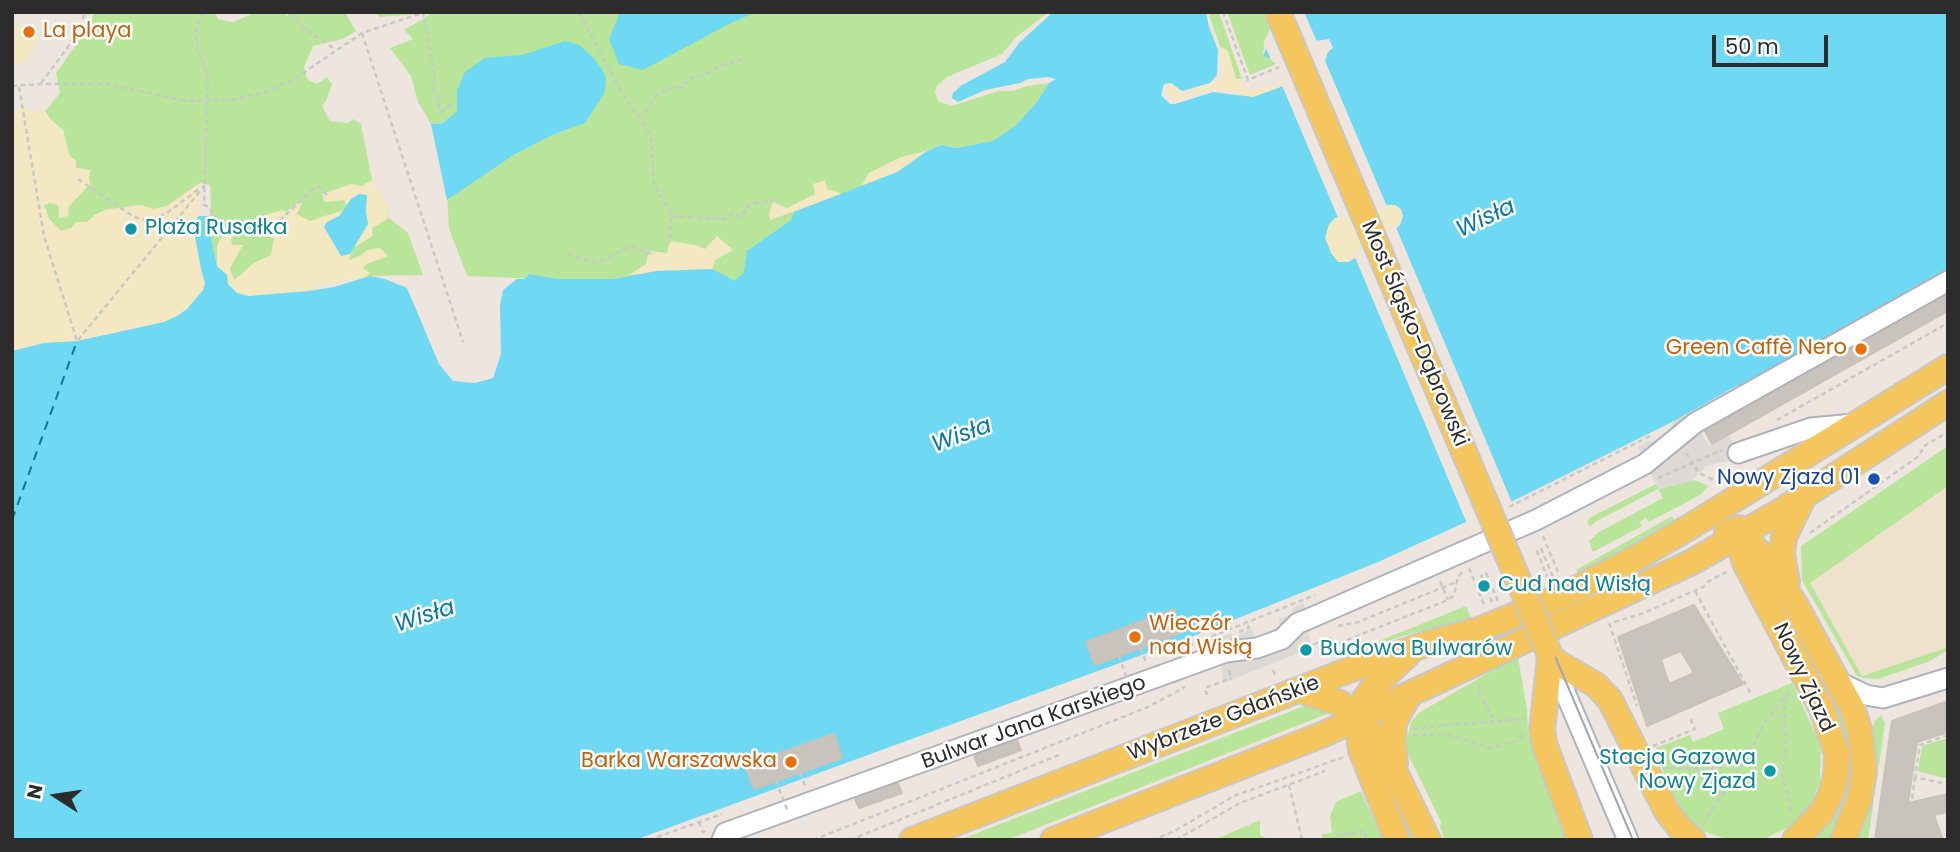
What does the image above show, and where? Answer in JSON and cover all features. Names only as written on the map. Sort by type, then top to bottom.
[{"type":"main road","name":"Most Śląsko-Dąbrowski","points":[[1278,12],[1549,652]]},
{"type":"main road","name":"Wybrzeże Gdańskie","points":[[912,840],[1299,690],[1414,648],[1481,629],[1525,612],[1616,568],[1688,527],[1948,366]]},
{"type":"main road","points":[[1053,840],[1357,719],[1692,562],[1804,497],[1948,403]]},
{"type":"main road","points":[[1737,537],[1749,490]]},
{"type":"main road","name":"Nowy Zjazd","points":[[1796,606],[1786,577],[1782,554],[1784,537],[1804,497]]},
{"type":"main road","name":"Nowy Zjazd","points":[[1688,527],[1725,531],[1753,545],[1765,556],[1796,606],[1853,710],[1860,732],[1864,772],[1862,786],[1843,840]]},
{"type":"main road","name":"Nowy Zjazd","points":[[1737,537],[1745,563],[1822,709],[1836,754],[1836,775],[1831,794],[1821,813],[1794,829]]},
{"type":"main road","name":"Nowy Zjazd","points":[[1692,562],[1710,561],[1733,567],[1759,588]]},
{"type":"main road","points":[[1397,840],[1361,750],[1357,719],[1364,700],[1372,689],[1414,648]]},
{"type":"main road","points":[[1549,652],[1558,663],[1596,685],[1610,700],[1667,812],[1680,828],[1695,835]]},
{"type":"main road","points":[[1549,652],[1542,731],[1545,746],[1580,840]]},
{"type":"main road","points":[[1299,690],[1340,703],[1380,741],[1428,840]]},
{"type":"main road","points":[[1397,774],[1393,729],[1398,713],[1409,695]]},
{"type":"street","name":"Bulwar Jana Karskiego","points":[[722,840],[725,833],[1226,652],[1269,645],[1282,639],[1298,623],[1536,520],[1646,464],[1695,423],[1948,281]]},
{"type":"street","points":[[1732,450],[1811,428],[1855,424]]},
{"type":"street","points":[[1549,652],[1628,840]]},
{"type":"street","points":[[1860,732],[1868,714],[1883,698],[1948,678]]},
{"type":"street","points":[[1839,682],[1856,691],[1883,698]]},
{"type":"path","points":[[40,84],[68,47],[86,12]]},
{"type":"path","points":[[204,12],[197,26],[196,38],[208,76],[204,205],[209,207],[226,232],[262,232],[275,225],[314,188],[319,187],[327,195]]},
{"type":"path","points":[[291,12],[300,25],[336,50]]},
{"type":"path","points":[[519,14],[531,12]]},
{"type":"path","points":[[579,12],[618,86],[651,136],[654,186],[671,216],[670,243]]},
{"type":"path","points":[[1223,12],[1248,80],[1279,67]]},
{"type":"path","points":[[12,86],[121,86],[167,98],[231,100],[265,92],[293,80],[362,33],[424,13],[435,77],[433,88],[439,109],[442,112],[451,105]]},
{"type":"path","points":[[362,33],[463,342]]},
{"type":"path","points":[[637,116],[646,111],[657,95],[670,88],[681,87],[721,65],[744,59]]},
{"type":"path","points":[[19,87],[44,236],[77,341],[205,185]]},
{"type":"path","points":[[78,179],[134,217],[142,219],[167,213],[205,185]]},
{"type":"path","points":[[671,216],[726,219],[732,213],[741,218],[750,204],[776,200]]},
{"type":"path","points":[[568,254],[597,263],[629,246],[652,254]]},
{"type":"path","points":[[1768,425],[1948,323]]},
{"type":"path","points":[[1806,535],[1887,480],[1919,456],[1924,446],[1948,432]]},
{"type":"path","points":[[1502,514],[1509,506],[1635,443]]},
{"type":"path","points":[[1654,480],[1732,450]]},
{"type":"path","points":[[1699,473],[1720,483]]},
{"type":"path","points":[[1549,582],[1537,551],[1541,549],[1555,583]]},
{"type":"path","points":[[1549,550],[1559,575]]},
{"type":"path","points":[[1433,565],[1448,600]]},
{"type":"path","points":[[1491,600],[1481,576],[1486,573],[1499,602]]},
{"type":"path","points":[[1714,578],[1695,591],[1751,694]]},
{"type":"path","points":[[1475,581],[1485,607]]},
{"type":"path","points":[[1311,646],[1330,638],[1337,644],[1448,600],[1454,595],[1457,582],[1358,622],[1333,627]]},
{"type":"path","points":[[1184,648],[1304,598],[1326,593]]},
{"type":"path","points":[[1272,611],[1275,618]]},
{"type":"path","points":[[1246,621],[1249,628]]},
{"type":"path","points":[[1609,623],[1639,710]]},
{"type":"path","points":[[1142,648],[1148,665]]},
{"type":"path","points":[[1119,656],[1129,684]]},
{"type":"path","points":[[1208,695],[1205,688],[1231,679],[1229,669],[1222,672]]},
{"type":"path","points":[[1122,674],[1135,670]]},
{"type":"path","points":[[1478,682],[1480,697],[1495,721]]},
{"type":"path","points":[[1695,835],[1753,747],[1764,724],[1795,683]]},
{"type":"path","points":[[813,840],[1148,707],[1189,685]]},
{"type":"path","points":[[1784,697],[1786,749],[1782,774],[1794,829]]},
{"type":"path","points":[[1651,747],[1695,729],[1690,718]]},
{"type":"path","points":[[1407,732],[1433,726],[1529,719]]},
{"type":"path","points":[[1402,736],[1446,734],[1498,748],[1516,741],[1526,731]]},
{"type":"path","points":[[1910,807],[1920,744],[1948,735]]},
{"type":"path","points":[[1658,767],[1707,770],[1720,767],[1753,747]]},
{"type":"path","points":[[850,840],[1059,755]]},
{"type":"path","points":[[1152,840],[1173,832],[1234,796],[1344,757]]},
{"type":"path","points":[[1176,840],[1240,803],[1325,771]]},
{"type":"path","points":[[800,773],[804,784]]},
{"type":"path","points":[[1915,777],[1948,782]]},
{"type":"path","points":[[776,781],[788,811]]},
{"type":"path","points":[[1289,785],[1302,840]]},
{"type":"path","points":[[649,840],[733,812]]},
{"type":"path","points":[[699,822],[703,832]]},
{"type":"path","points":[[1339,840],[1338,836],[1365,831],[1366,840]]},
{"type":"path","points":[[1351,834],[1352,840]]},
{"type":"shaded area","points":[[1709,401],[1718,417],[1699,429],[1709,446],[1729,435],[1740,458],[1706,466],[1692,481],[1659,489],[1637,447],[1645,442],[1666,440],[1674,421]]},
{"type":"shaded area","points":[[1948,486],[1948,647],[1862,676],[1809,583]]},
{"type":"shaded area","points":[[1304,603],[1311,648],[1224,683],[1216,639],[1232,633],[1232,638],[1252,629],[1254,638],[1280,634],[1279,619],[1293,613],[1292,608]]},
{"type":"green space","points":[[95,12],[214,12],[218,19],[233,22],[256,12],[285,12],[287,16],[290,12],[345,12],[356,31],[343,39],[313,46],[304,67],[307,79],[317,84],[327,77],[332,84],[322,106],[330,121],[348,123],[353,119],[361,124],[372,180],[388,206],[389,218],[408,233],[423,275],[370,276],[247,301],[217,266],[211,238],[213,227],[209,216],[210,185],[200,183],[167,206],[153,209],[140,205],[105,210],[87,223],[61,231],[49,219],[44,205],[50,203],[69,206],[90,184],[69,155],[63,130],[45,111],[60,93],[56,73],[85,32]]},
{"type":"green space","points":[[376,12],[625,12],[731,23],[757,12],[1049,12],[1015,38],[1002,54],[947,77],[937,86],[935,92],[938,101],[951,106],[999,91],[1013,91],[1049,83],[1037,102],[1015,126],[993,141],[956,148],[941,145],[869,173],[861,187],[815,205],[751,287],[467,276],[449,229],[447,193],[550,136],[570,129],[457,90],[457,111],[443,123],[431,124],[418,102],[411,76],[390,48],[413,39],[404,30],[433,13],[379,17]]},
{"type":"green space","points":[[1208,12],[1219,12],[1242,79],[1236,79],[1228,52],[1221,49]]},
{"type":"green space","points":[[1227,12],[1278,12],[1264,42],[1263,56],[1276,64],[1250,75]]},
{"type":"green space","points":[[1948,446],[1948,486],[1810,583],[1862,676],[1948,647],[1948,650],[1930,661],[1878,679],[1857,676],[1802,580],[1801,546]]},
{"type":"green space","points":[[1694,480],[1709,486],[1700,495],[1649,522],[1646,518],[1640,522],[1642,526],[1593,552],[1589,541],[1599,532],[1663,498],[1658,489],[1590,527],[1587,522],[1589,518],[1656,484],[1659,489]]},
{"type":"green space","points":[[1672,516],[1675,522],[1578,574],[1576,570]]},
{"type":"green space","points":[[1761,569],[1849,732],[1855,770],[1834,840],[1811,840],[1841,793]]},
{"type":"green space","points":[[1466,606],[1471,618],[1403,636],[1329,661]]},
{"type":"green space","points":[[1518,656],[1527,710],[1528,735],[1566,840],[1445,840],[1441,822],[1408,754],[1405,736],[1408,735],[1411,722],[1420,712]]},
{"type":"green space","points":[[1792,683],[1817,737],[1821,752],[1820,782],[1810,805],[1791,826],[1764,839],[1729,840],[1703,831],[1679,807],[1668,786],[1656,748],[1690,735],[1693,742],[1724,729],[1718,713]]},
{"type":"green space","points":[[1304,706],[1337,710],[1007,840],[959,840]]},
{"type":"green space","points":[[1881,715],[1885,723],[1868,840],[1853,840],[1872,729]]},
{"type":"green space","points":[[1948,738],[1948,777],[1918,771],[1922,746]]},
{"type":"green space","points":[[1361,791],[1383,840],[1322,840],[1322,834],[1332,833],[1330,816],[1336,802]]},
{"type":"green space","points":[[1260,820],[1260,835],[1270,840],[1214,840]]},
{"type":"sand","points":[[12,21],[40,38],[26,61],[12,67]]},
{"type":"sand","points":[[1223,47],[1228,52],[1236,79],[1242,79],[1247,91],[1266,88],[1311,72],[1328,52],[1324,64],[1316,73],[1253,97],[1244,98],[1239,96],[1238,92],[1220,89],[1207,90],[1180,100],[1170,99],[1166,95],[1168,85],[1175,87],[1180,93],[1185,93],[1218,81]]},
{"type":"sand","name":"Plaża Rusałka","points":[[27,107],[31,112],[45,111],[63,130],[69,155],[76,161],[76,168],[91,170],[90,184],[69,206],[68,216],[59,218],[58,205],[44,205],[49,219],[61,231],[71,228],[76,222],[87,222],[105,210],[140,205],[153,209],[167,206],[200,183],[199,216],[193,226],[205,282],[203,290],[187,309],[164,322],[77,341],[12,363],[12,114]]},
{"type":"sand","points":[[927,151],[897,172],[861,187],[869,173],[901,157]]},
{"type":"sand","points":[[372,180],[388,206],[389,218],[372,228],[373,236],[353,248],[349,260],[367,250],[380,248],[388,256],[367,264],[363,268],[370,273],[365,277],[318,286],[311,290],[247,301],[238,300],[217,266],[217,246],[222,236],[218,229],[219,218],[227,229],[240,231],[231,238],[232,245],[243,245],[230,268],[234,280],[254,263],[271,255],[274,238],[255,234],[263,216],[282,210],[286,212],[300,201],[302,203],[297,214],[310,221],[343,210],[346,206],[344,200],[325,202],[322,194],[351,184],[362,186]]},
{"type":"sand","points":[[825,180],[827,189],[843,194],[770,220],[769,213],[773,202],[787,208],[815,194],[813,184]]},
{"type":"sand","points":[[1384,205],[1395,205],[1401,209],[1403,216],[1400,225],[1348,263],[1338,262],[1325,238],[1329,224],[1335,218]]},
{"type":"sand","points":[[717,236],[733,250],[715,260],[712,269],[629,275],[646,264],[649,251],[667,253],[670,241],[705,249]]},
{"type":"water","points":[[620,12],[757,12],[643,70],[619,64],[609,39]]},
{"type":"water","name":"Wisła","points":[[1053,12],[1206,12],[1218,50],[1217,75],[1210,83],[1182,91],[1171,83],[1164,84],[1161,95],[1170,104],[1175,104],[1213,92],[1253,97],[1292,83],[1324,64],[1328,52],[1333,48],[1329,39],[1314,41],[1271,59],[1263,56],[1269,42],[1292,12],[1948,12],[1948,272],[1742,391],[1738,385],[1674,421],[1521,497],[1378,562],[1191,637],[635,840],[12,840],[12,351],[44,343],[77,341],[164,322],[177,316],[187,309],[203,290],[205,283],[193,226],[199,216],[209,216],[213,227],[211,238],[217,266],[227,275],[228,284],[237,293],[249,296],[309,291],[370,276],[385,279],[407,288],[439,364],[453,381],[475,383],[493,378],[501,354],[500,305],[503,290],[517,279],[525,279],[529,274],[557,279],[614,279],[656,271],[712,269],[735,281],[744,272],[747,251],[791,220],[794,212],[897,172],[927,151],[941,145],[956,148],[993,141],[1015,126],[1037,102],[1049,83],[1056,79],[1028,79],[985,90],[958,102],[952,98],[953,93],[962,85],[1005,62],[1019,43]],"holes":[[[1384,205],[1395,205],[1401,209],[1403,216],[1400,225],[1371,249],[1348,262],[1338,262],[1325,238],[1329,224],[1335,218]]]},
{"type":"water","points":[[565,41],[579,45],[594,58],[605,74],[604,94],[585,123],[550,136],[512,156],[447,200],[431,124],[443,123],[457,111],[457,90],[465,72],[485,58],[522,55]]},
{"type":"water","points":[[359,194],[367,195],[368,224],[350,254],[341,256],[324,227],[327,222],[339,216],[351,199]]},
{"type":"pier","points":[[1288,12],[1304,12],[1318,44],[1272,62],[1264,44]]},
{"type":"pier","points":[[1323,56],[1388,209],[1339,220],[1281,83],[1314,70]]},
{"type":"pier","points":[[1395,225],[1513,505],[1468,526],[1354,255]]},
{"type":"building","points":[[1948,295],[1948,311],[1712,444],[1705,431]]},
{"type":"building","points":[[1694,605],[1743,684],[1647,726],[1618,637]],"holes":[[[1681,651],[1694,673],[1669,684],[1661,659]]]},
{"type":"building","name":"Wieczór nad Wisłą","points":[[1174,609],[1183,632],[1095,665],[1086,642]]},
{"type":"building","points":[[1948,701],[1948,732],[1917,742],[1908,803],[1948,794],[1948,812],[1934,815],[1943,840],[1875,840],[1892,721]]},
{"type":"building","points":[[834,734],[842,758],[754,789],[745,765]]},
{"type":"building","points":[[1017,740],[1021,750],[978,766],[974,756]]},
{"type":"building","points":[[898,783],[902,793],[859,808],[855,799]]},
{"type":"ferry route","points":[[12,520],[77,341]]},
{"type":"tram line","points":[[1282,12],[1633,840]]},
{"type":"place","name":"La playa","points":[[29,32]]},
{"type":"place","name":"Plaża Rusałka","points":[[131,229]]},
{"type":"place","name":"Green Caffè Nero","points":[[1861,349]]},
{"type":"place","name":"Nowy Zjazd 01","points":[[1874,479]]},
{"type":"place","name":"Cud nad Wisłą","points":[[1484,586]]},
{"type":"place","name":"Wieczór nad Wisłą","points":[[1135,637]]},
{"type":"place","name":"Budowa Bulwarów","points":[[1306,650]]},
{"type":"place","name":"Barka Warszawska","points":[[791,762]]},
{"type":"place","name":"Stacja Gazowa Nowy Zjazd","points":[[1770,771]]}]
